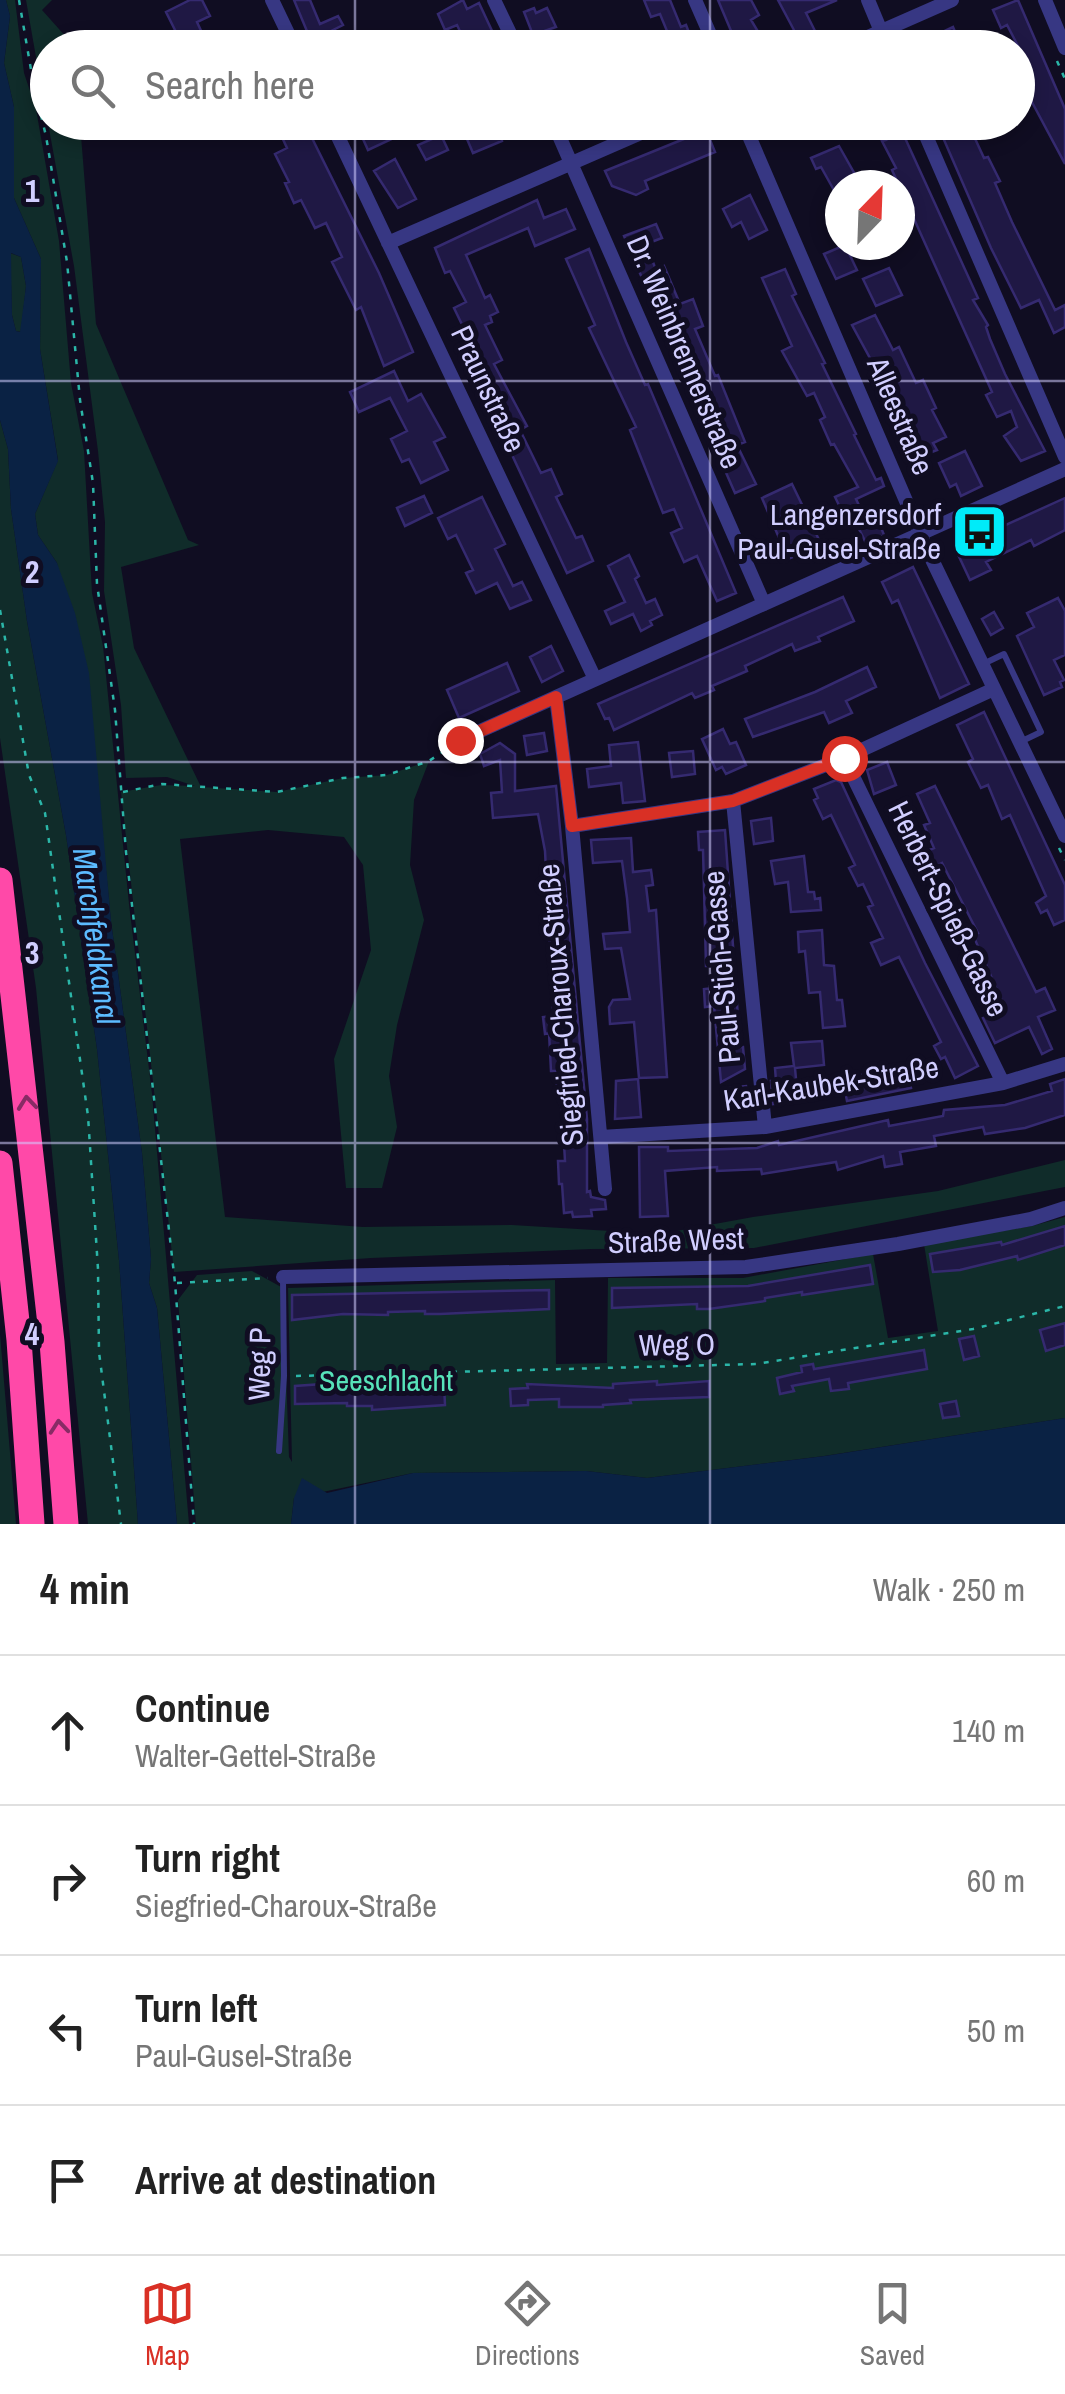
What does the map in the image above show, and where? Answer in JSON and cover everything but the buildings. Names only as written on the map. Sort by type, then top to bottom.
[{"type":"highway","points":[[0,880],[52,1342],[66,1524]]},
{"type":"highway","points":[[0,1163],[19,1340],[32,1524]]},
{"type":"street","points":[[272,0],[286,30]]},
{"type":"street","points":[[494,0],[508,30]]},
{"type":"street","points":[[695,0],[708,30]]},
{"type":"street","points":[[868,0],[881,30]]},
{"type":"street","points":[[883,30],[952,0]]},
{"type":"street","points":[[1045,0],[1065,48]]},
{"type":"street","name":"Praunstraße","points":[[339,140],[595,679]]},
{"type":"street","name":"Dr. Weinbrennerstraße","points":[[562,140],[764,604]]},
{"type":"street","points":[[388,243],[626,140]]},
{"type":"street","name":"Alleestraße","points":[[751,140],[921,535],[1065,836]]},
{"type":"street","points":[[928,140],[1065,457]]},
{"type":"street","points":[[460,740],[1065,469]]},
{"type":"street","points":[[572,826],[733,801],[844,758],[994,689]]},
{"type":"street","name":"Siegfried-Charoux-Straße","points":[[556,697],[572,826],[605,1190]]},
{"type":"street","name":"Herbert-Spieß-Gasse","points":[[844,758],[1003,1083]]},
{"type":"street","name":"Paul-Stich-Gasse","points":[[733,801],[764,1127]]},
{"type":"street","name":"Karl-Kaubek-Straße","points":[[602,1137],[764,1127],[1003,1083],[1065,1064]]},
{"type":"street","name":"Straße West","points":[[282,1277],[746,1268],[1031,1219],[1065,1208]]},
{"type":"lane","points":[[982,664],[1004,654],[1041,732],[1020,742]]},
{"type":"lane","name":"Weg P","points":[[280,1451],[284,1376],[282,1277]]},
{"type":"path","points":[[19,0],[30,60]]},
{"type":"path","points":[[45,140],[67,262],[80,400],[93,483],[98,584],[115,710],[175,1284],[194,1524]]},
{"type":"path","points":[[0,610],[28,774],[45,813],[88,1116],[99,1352],[122,1524]]},
{"type":"path","points":[[121,792],[162,784],[277,792],[344,778],[388,774],[429,760],[460,740]]},
{"type":"path","points":[[175,1284],[282,1277]]},
{"type":"path","name":"Weg O","points":[[284,1376],[756,1364],[973,1329],[1065,1306]]},
{"type":"green space","points":[[6,0],[15,0],[30,91],[30,140],[41,140],[59,241],[71,383],[84,451],[92,593],[103,646],[152,1094],[189,1524],[177,1524],[157,1308],[149,1283],[151,1259],[142,1153],[100,809],[57,563],[38,535],[35,514],[58,460],[40,349],[41,259],[14,198],[14,107],[4,63],[10,16]]},
{"type":"green space","points":[[26,0],[52,0],[42,10],[60,30],[31,30]]},
{"type":"green space","points":[[51,140],[81,140],[96,324],[188,540],[199,545],[121,567],[134,648],[201,787],[277,792],[343,778],[387,775],[429,761],[414,800],[410,865],[424,920],[397,1025],[389,1076],[397,1127],[382,1188],[346,1188],[334,1059],[371,950],[363,865],[344,837],[268,830],[180,839],[225,1217],[363,1227],[512,1225],[660,1234],[938,1191],[1065,1160],[1065,1187],[754,1248],[591,1249],[371,1258],[174,1272],[121,792],[161,785],[195,786],[167,777],[126,778],[121,705],[104,591],[105,522],[98,451],[74,266]]},
{"type":"green space","points":[[10,253],[21,257],[26,286],[21,332],[16,331],[12,315]]},
{"type":"green space","points":[[0,420],[8,449],[11,509],[27,621],[66,835],[97,1049],[119,1260],[138,1524],[88,1524],[36,988],[0,738]]},
{"type":"green space","name":"Seeschlacht","points":[[1065,1217],[1065,1418],[824,1456],[647,1478],[586,1471],[413,1473],[294,1498],[291,1524],[196,1524],[178,1300],[197,1275],[252,1271],[283,1288],[292,1462],[288,1288],[555,1280],[556,1364],[607,1363],[608,1278],[743,1278],[873,1254],[888,1338],[938,1331],[924,1244]]},
{"type":"green space","points":[[0,1334],[16,1524],[0,1524]]},
{"type":"water","name":"Marchfeldkanal","points":[[0,0],[6,0],[10,16],[4,63],[14,107],[14,198],[41,259],[40,349],[58,461],[35,514],[38,535],[57,563],[75,613],[89,673],[111,921],[142,1153],[151,1259],[149,1283],[157,1308],[177,1524],[138,1524],[119,1260],[97,1049],[66,835],[27,621],[11,509],[8,449],[0,420]],"holes":[[[11,253],[21,257],[26,286],[20,332],[16,331],[12,315]]]},
{"type":"water","name":"Seeschlacht","points":[[1065,1418],[1065,1524],[291,1524],[294,1498],[302,1478],[327,1493],[413,1473],[586,1471],[647,1478],[825,1456]]},
{"type":"place","name":"Langenzersdorf Paul-Gusel-Straße","points":[[980,532]]},
{"type":"route","points":[[460,740],[556,697],[572,826],[733,801],[844,758]]}]
